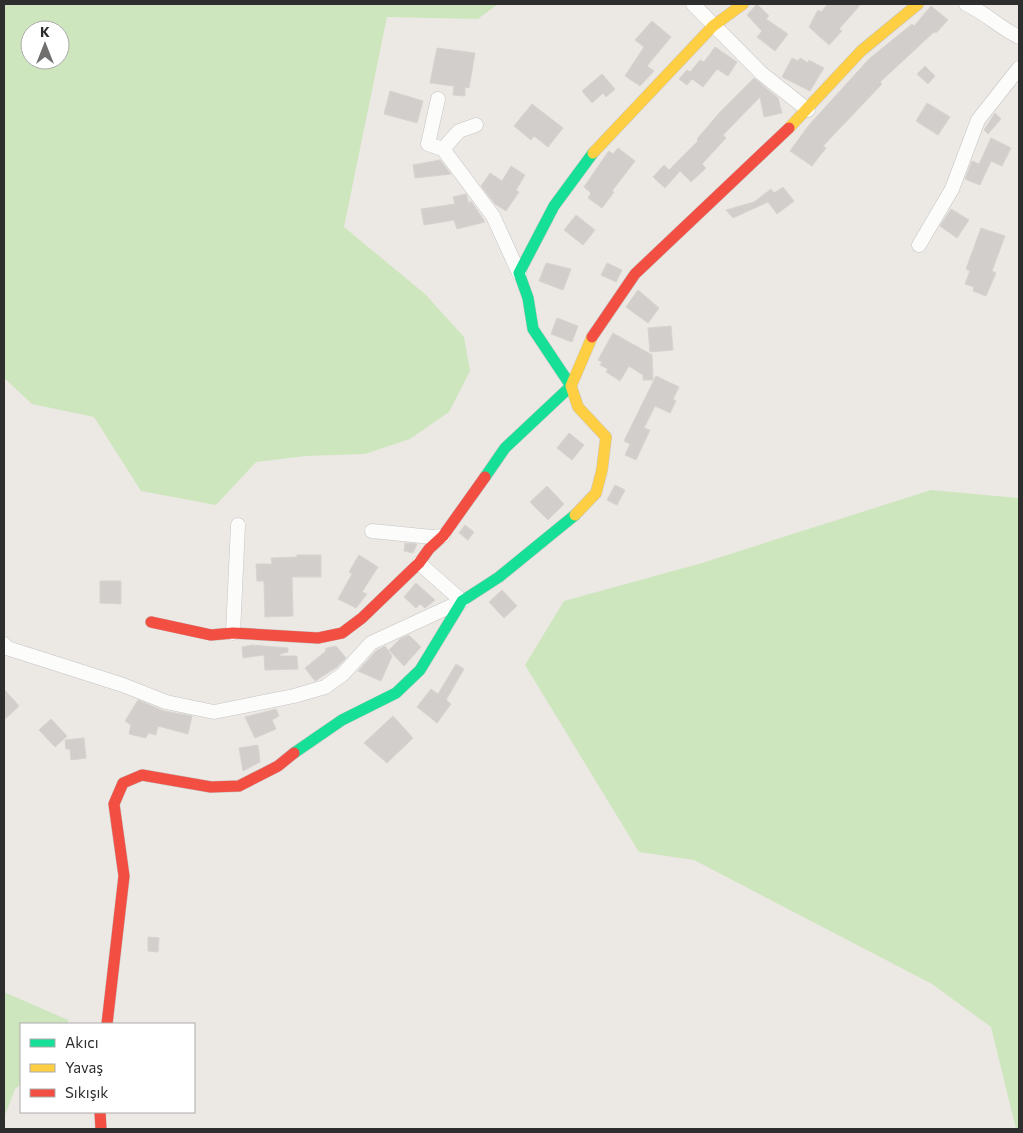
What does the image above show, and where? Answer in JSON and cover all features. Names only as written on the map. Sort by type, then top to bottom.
[{"type":"street","points":[[692,4],[761,73],[808,110]]},
{"type":"street","points":[[519,273],[554,206],[599,145],[713,26],[743,4]]},
{"type":"street","points":[[151,622],[211,635],[233,633],[318,638],[342,633],[362,618],[419,564],[429,549],[443,536],[505,448],[571,386],[592,337],[635,274],[808,110],[861,51],[918,4]]},
{"type":"street","points":[[966,4],[986,13],[1011,34],[1019,37]]},
{"type":"street","points":[[920,244],[952,189],[978,120],[1019,68]]},
{"type":"street","points":[[4,644],[6,648],[123,685],[166,702],[214,712],[294,696],[325,687],[343,674],[371,643],[462,602],[498,577],[574,516],[596,493],[602,470],[606,437],[578,407],[571,386],[533,329],[528,298],[519,273],[492,216],[443,149],[428,144],[438,99]]},
{"type":"street","points":[[443,149],[459,132],[476,125]]},
{"type":"street","points":[[233,633],[238,525]]},
{"type":"street","points":[[372,531],[432,537],[443,536]]},
{"type":"street","points":[[419,564],[462,602]]},
{"type":"street","points":[[107,1023],[124,876],[114,804],[123,783],[142,775],[211,787],[239,786],[278,766],[300,748],[342,720],[396,693],[420,670],[462,602]]},
{"type":"street","points":[[100,1113],[101,1129]]},
{"type":"green space","points":[[4,4],[498,4],[478,19],[387,17],[344,227],[425,294],[464,337],[470,371],[449,412],[410,439],[365,454],[306,456],[256,462],[216,505],[141,491],[94,417],[32,404],[4,378]]},
{"type":"green space","points":[[931,490],[1019,498],[1019,1129],[1016,1129],[991,1027],[932,984],[694,860],[639,852],[525,665],[564,601],[702,563]]},
{"type":"green space","points":[[4,992],[68,1020],[68,1023],[20,1023],[20,1085],[15,1089],[4,1118]]},
{"type":"building","points":[[757,4],[769,16],[766,19],[788,34],[775,51],[757,37],[762,31],[747,15]]},
{"type":"building","points":[[828,4],[861,4],[839,29],[842,31],[829,45],[809,27],[818,10],[821,12]]},
{"type":"building","points":[[931,6],[948,20],[936,33],[934,32],[880,82],[882,84],[823,146],[826,148],[812,166],[790,151],[809,125],[869,59],[912,24],[914,26]]},
{"type":"building","points":[[652,21],[671,37],[647,66],[654,71],[640,86],[625,76],[644,47],[635,40]]},
{"type":"building","points":[[715,47],[737,62],[728,76],[717,69],[703,87],[692,79],[687,85],[679,79],[687,70],[690,72],[700,60],[704,62]]},
{"type":"building","points":[[437,48],[475,53],[469,88],[465,87],[465,96],[453,95],[454,86],[430,83]]},
{"type":"building","points":[[792,58],[798,61],[800,58],[808,63],[809,60],[824,68],[810,91],[782,77]]},
{"type":"building","points":[[925,66],[935,76],[928,84],[917,74]]},
{"type":"building","points":[[602,74],[615,89],[606,97],[603,93],[592,103],[582,91]]},
{"type":"building","points":[[754,78],[778,98],[782,113],[764,117],[760,97],[723,135],[726,138],[702,164],[706,168],[691,182],[680,171],[665,188],[653,177],[664,165],[669,170],[698,141],[697,139],[720,112]]},
{"type":"building","points":[[390,91],[423,101],[417,123],[384,114]]},
{"type":"building","points":[[927,103],[950,117],[938,135],[916,121]]},
{"type":"building","points":[[532,104],[563,128],[548,147],[534,136],[531,140],[514,126]]},
{"type":"building","points":[[995,113],[1001,119],[988,134],[984,130]]},
{"type":"building","points":[[991,138],[1011,148],[1002,166],[991,161],[980,185],[965,179],[972,161],[979,164]]},
{"type":"building","points":[[618,148],[635,161],[612,191],[614,192],[602,208],[588,198],[591,193],[584,187],[608,152],[613,154]]},
{"type":"building","points":[[440,160],[451,174],[415,178],[413,165]]},
{"type":"building","points":[[511,166],[525,175],[516,190],[519,192],[506,211],[495,204],[481,186],[490,173],[502,181]]},
{"type":"building","points":[[783,187],[794,201],[777,214],[768,202],[733,218],[726,210],[754,202],[771,189],[774,193]]},
{"type":"building","points":[[466,194],[469,204],[471,201],[485,222],[457,229],[454,220],[424,225],[421,209],[455,204],[453,197]]},
{"type":"building","points":[[951,209],[969,220],[957,238],[940,226]]},
{"type":"building","points":[[576,215],[595,230],[583,245],[564,230]]},
{"type":"building","points":[[981,228],[1005,236],[992,271],[996,273],[986,296],[973,291],[974,287],[965,284],[970,271],[966,269]]},
{"type":"building","points":[[546,263],[571,269],[563,290],[539,281]]},
{"type":"building","points":[[607,263],[622,270],[616,282],[601,275]]},
{"type":"building","points":[[638,290],[659,308],[648,323],[626,307]]},
{"type":"building","points":[[557,318],[578,326],[572,342],[551,334]]},
{"type":"building","points":[[671,326],[673,350],[650,352],[648,328]]},
{"type":"building","points":[[613,333],[652,355],[653,380],[643,380],[643,375],[629,366],[620,381],[606,372],[608,369],[600,365],[602,362],[598,360]]},
{"type":"building","points":[[656,376],[679,387],[673,399],[676,401],[670,413],[655,406],[644,428],[650,430],[636,460],[625,455],[630,444],[624,441]]},
{"type":"building","points":[[569,433],[584,445],[572,460],[557,448]]},
{"type":"building","points":[[615,485],[625,490],[617,505],[607,500]]},
{"type":"building","points":[[547,486],[564,504],[548,520],[530,502]]},
{"type":"building","points":[[465,525],[474,532],[468,540],[459,533]]},
{"type":"building","points":[[405,543],[417,544],[413,553],[404,551]]},
{"type":"building","points":[[297,555],[321,555],[321,577],[292,577],[293,616],[265,617],[264,581],[257,581],[256,564],[272,564],[271,558],[297,557]]},
{"type":"building","points":[[359,555],[378,567],[362,592],[367,594],[356,608],[338,599],[352,574],[349,572]]},
{"type":"building","points":[[100,581],[121,581],[121,604],[100,603]]},
{"type":"building","points":[[416,583],[435,600],[425,608],[420,604],[416,608],[404,597]]},
{"type":"building","points":[[502,590],[517,606],[504,618],[489,602]]},
{"type":"building","points":[[409,635],[421,647],[404,666],[389,650],[400,639]]},
{"type":"building","points":[[252,645],[288,648],[288,652],[280,654],[280,656],[297,656],[298,669],[265,670],[264,655],[243,658],[242,647]]},
{"type":"building","points":[[336,646],[346,658],[337,667],[315,681],[305,668],[326,651],[325,649]]},
{"type":"building","points":[[385,646],[392,656],[381,681],[358,671],[376,651]]},
{"type":"building","points":[[456,664],[464,669],[446,700],[451,704],[437,723],[417,707],[431,689],[438,694]]},
{"type":"building","points":[[4,689],[19,706],[4,720]]},
{"type":"building","points":[[138,700],[164,711],[192,716],[188,734],[158,726],[156,735],[148,733],[146,738],[129,734],[131,725],[125,721]]},
{"type":"building","points":[[276,709],[279,716],[272,720],[276,729],[255,738],[245,717]]},
{"type":"building","points":[[393,716],[413,738],[387,763],[364,743]]},
{"type":"building","points":[[51,719],[67,736],[55,747],[39,730]]},
{"type":"building","points":[[84,738],[86,758],[71,760],[70,749],[66,749],[65,740]]},
{"type":"building","points":[[258,745],[260,762],[243,771],[239,748]]},
{"type":"building","points":[[148,937],[159,938],[158,952],[148,951]]},
{"type":"traffic: fast","points":[[485,477],[505,448],[571,386],[533,329],[528,298],[519,273],[554,206],[593,153]]},
{"type":"traffic: fast","points":[[294,753],[342,720],[396,693],[420,670],[462,601],[499,577],[575,515]]},
{"type":"traffic: slow","points":[[593,153],[713,26],[743,4]]},
{"type":"traffic: slow","points":[[789,128],[861,51],[918,4]]},
{"type":"traffic: slow","points":[[575,515],[596,493],[602,470],[606,437],[578,407],[571,386],[592,337]]},
{"type":"traffic: jam","points":[[592,337],[635,274],[789,128]]},
{"type":"traffic: jam","points":[[151,622],[211,635],[233,633],[318,638],[342,633],[362,618],[419,563],[429,549],[443,536],[485,477]]},
{"type":"traffic: jam","points":[[107,1023],[124,876],[114,804],[123,783],[142,775],[211,787],[239,786],[278,766],[294,753]]},
{"type":"traffic: jam","points":[[100,1113],[101,1129]]}]
